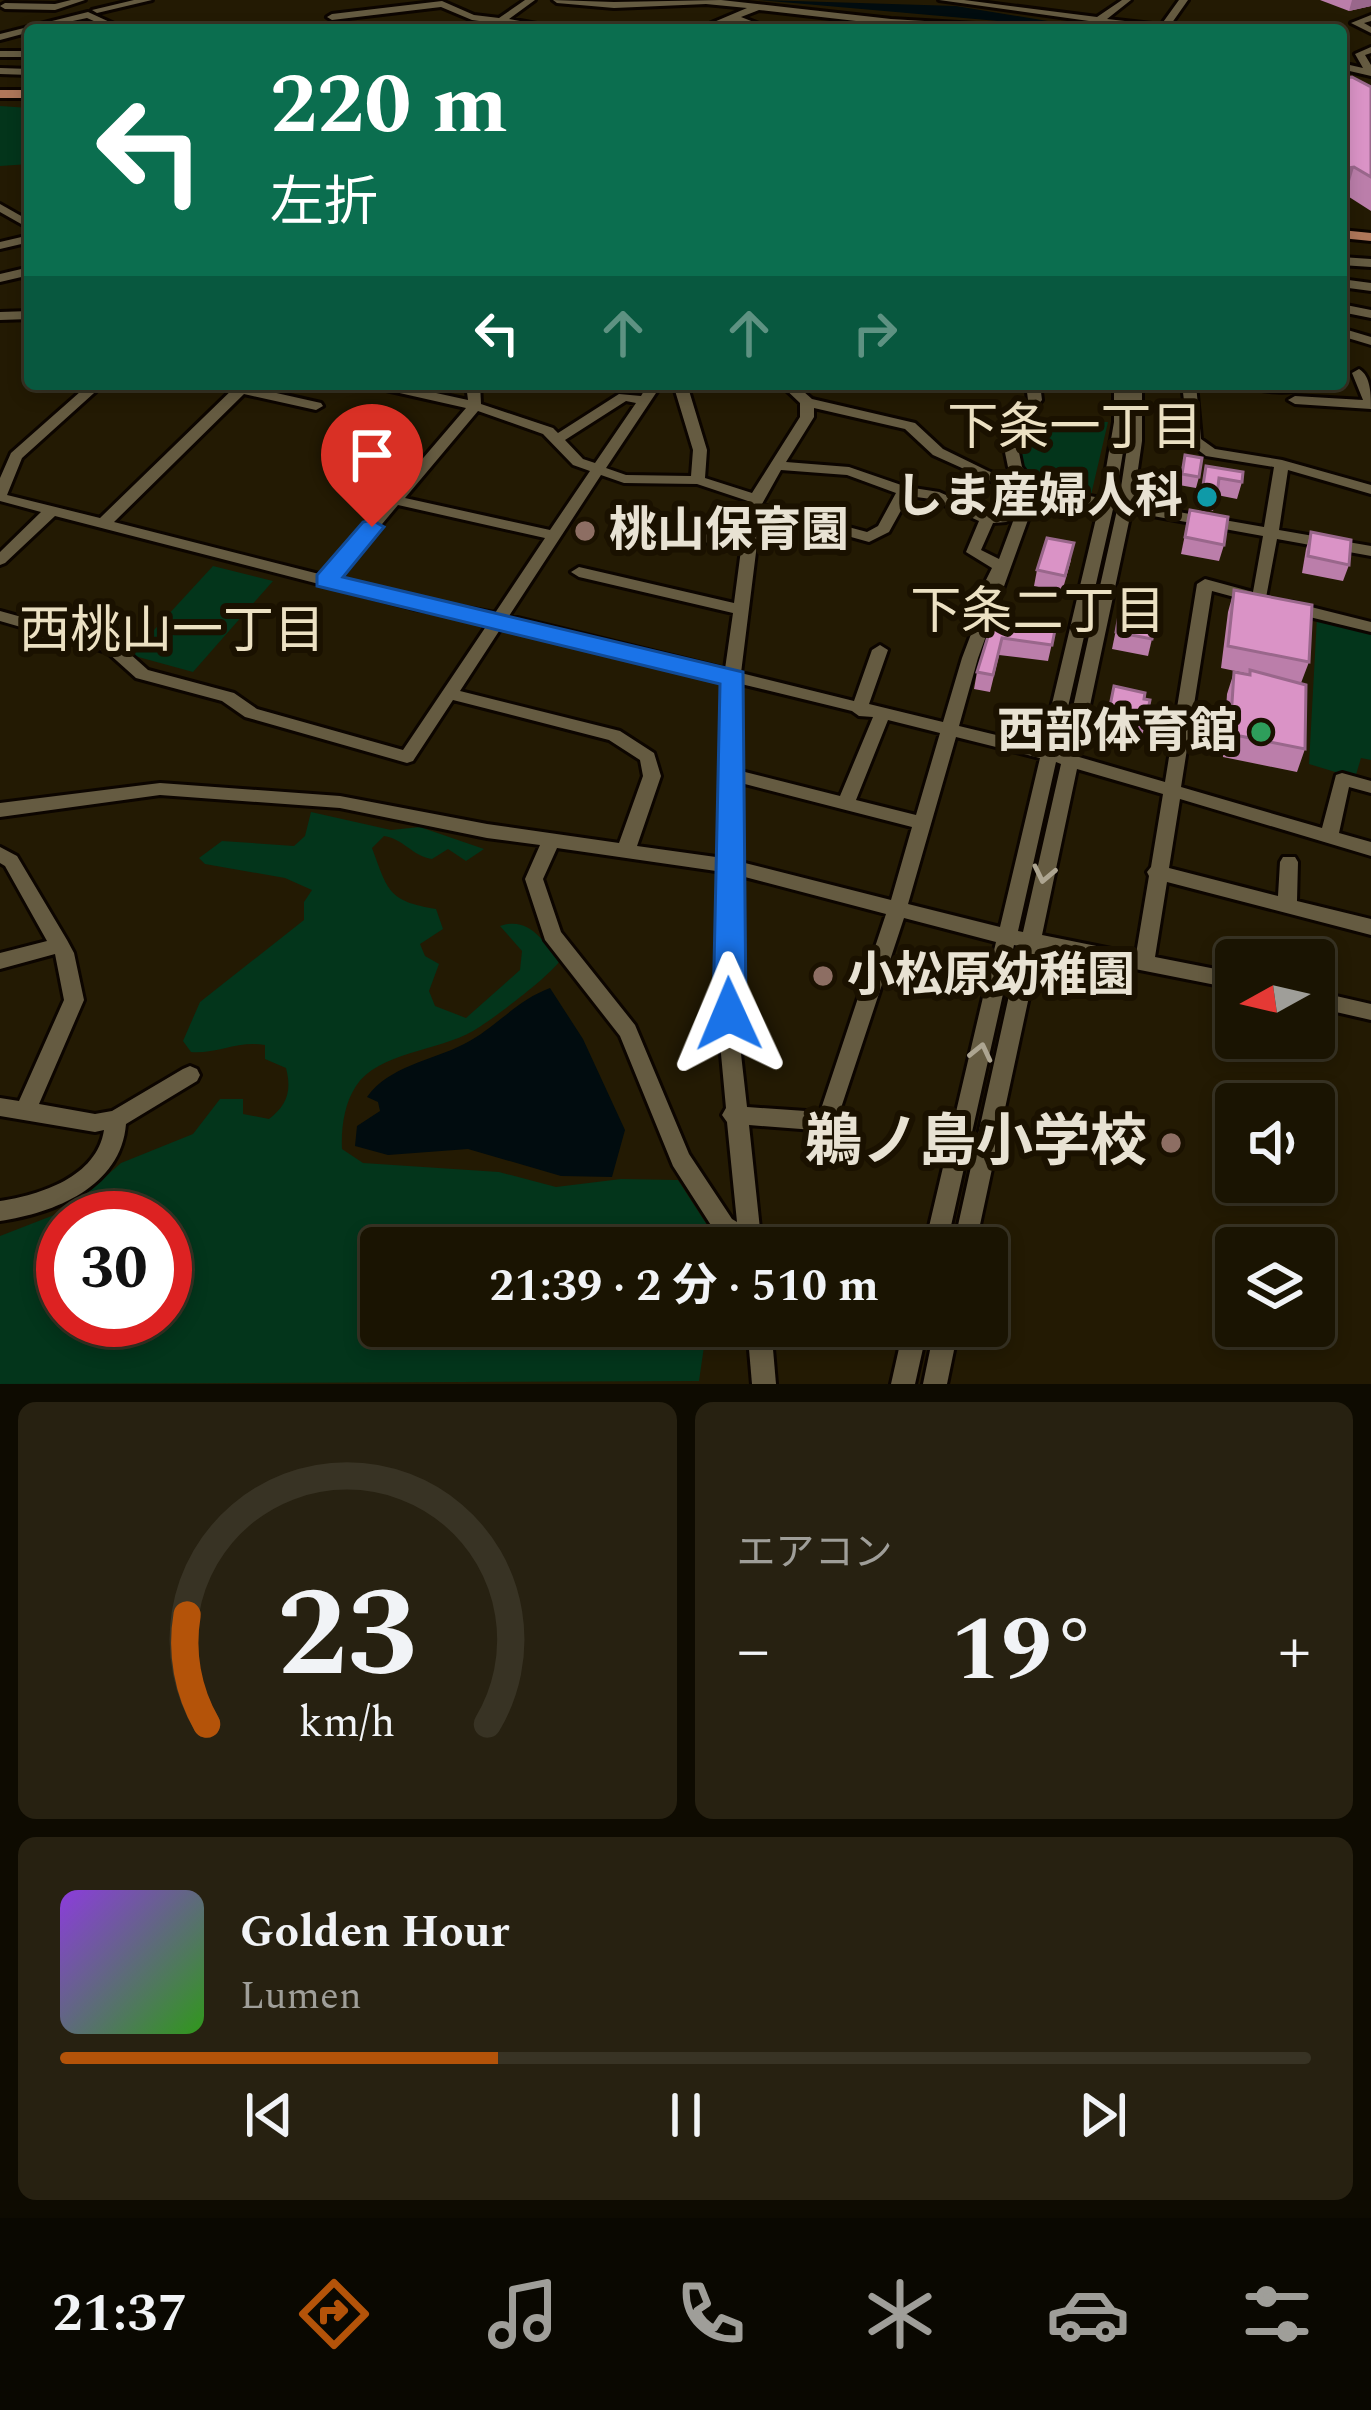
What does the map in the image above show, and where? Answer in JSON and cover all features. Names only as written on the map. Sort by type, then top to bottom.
[{"type":"street","points":[[5,6],[55,8],[83,0],[113,24]]},
{"type":"street","points":[[51,24],[148,0]]},
{"type":"street","points":[[501,21],[532,0]]},
{"type":"street","points":[[556,0],[598,5],[742,2],[958,24]]},
{"type":"street","points":[[943,0],[1128,24]]},
{"type":"street","points":[[1175,24],[1197,0]]},
{"type":"street","points":[[1100,20],[1127,1]]},
{"type":"street","points":[[332,17],[432,4],[522,24]]},
{"type":"street","points":[[714,24],[762,5]]},
{"type":"street","points":[[731,17],[751,24]]},
{"type":"street","points":[[1371,18],[1356,22],[1371,30]]},
{"type":"street","points":[[1370,72],[1360,54],[1371,50]]},
{"type":"street","points":[[1276,390],[1371,404],[1359,373]]},
{"type":"street","points":[[90,390],[5,459],[10,480],[0,496],[326,581],[1058,757],[1371,848]]},
{"type":"street","points":[[104,524],[241,390]]},
{"type":"street","points":[[255,390],[316,406]]},
{"type":"street","points":[[405,390],[475,406],[559,438],[578,462],[597,470],[632,481],[698,481],[869,537],[884,529],[904,491]]},
{"type":"street","points":[[326,581],[475,406],[473,390]]},
{"type":"street","points":[[0,616],[112,648],[142,674],[228,697],[251,713],[407,757],[493,630],[494,618],[651,390]]},
{"type":"street","points":[[682,390],[700,450],[698,481]]},
{"type":"street","points":[[794,390],[807,402],[910,426],[925,434],[935,451],[993,480],[1371,551]]},
{"type":"street","points":[[1032,490],[1015,467],[1009,433],[1035,400],[1034,390]]},
{"type":"street","points":[[968,1227],[1019,938],[1119,436],[1121,390]]},
{"type":"street","points":[[1058,757],[1126,504],[1135,441],[1135,390]]},
{"type":"street","points":[[1190,390],[1194,440],[1211,453],[1282,464],[1371,490]]},
{"type":"street","points":[[559,438],[624,397],[644,400]]},
{"type":"street","points":[[749,1227],[734,1114],[729,774],[733,679],[754,503],[807,417],[807,402]]},
{"type":"street","points":[[777,464],[849,471],[904,491],[934,495],[987,519],[1006,518],[1005,490]]},
{"type":"street","points":[[1260,598],[1282,464]]},
{"type":"street","points":[[734,1114],[826,1122],[897,910],[970,658],[999,590],[1032,490]]},
{"type":"street","points":[[395,500],[551,536]]},
{"type":"street","points":[[0,560],[51,511]]},
{"type":"street","points":[[987,519],[973,552],[1000,566],[992,584],[999,590]]},
{"type":"street","points":[[621,520],[747,548]]},
{"type":"street","points":[[579,572],[740,609]]},
{"type":"street","points":[[1145,961],[1205,584],[1371,628]]},
{"type":"street","points":[[859,710],[880,650]]},
{"type":"street","points":[[452,694],[614,735],[649,757],[652,776],[626,850]]},
{"type":"street","points":[[845,804],[882,715]]},
{"type":"street","points":[[729,774],[921,823]]},
{"type":"street","points":[[1329,837],[1342,779],[1371,788]]},
{"type":"street","points":[[0,810],[138,790],[340,802],[730,866],[1019,938],[1215,977]]},
{"type":"street","points":[[552,840],[534,879],[552,935],[628,1031],[681,1159],[725,1227]]},
{"type":"street","points":[[0,854],[11,861],[60,945],[74,1000],[26,1110]]},
{"type":"street","points":[[1287,905],[1289,862]]},
{"type":"street","points":[[1156,872],[1371,927]]},
{"type":"street","points":[[941,1227],[1019,938]]},
{"type":"street","points":[[0,962],[60,945]]},
{"type":"street","points":[[1335,1004],[1371,1012]]},
{"type":"street","points":[[0,1107],[95,1123],[116,1119],[190,1075]]},
{"type":"street","points":[[0,1211],[42,1202],[90,1177],[113,1143],[116,1119]]},
{"type":"street","points":[[761,1347],[764,1384]]},
{"type":"street","points":[[903,1384],[911,1347]]},
{"type":"street","points":[[935,1384],[943,1347]]},
{"type":"green space","points":[[0,106],[24,108],[24,164],[0,166]]},
{"type":"green space","points":[[1026,419],[1108,422],[1091,495],[1046,486],[1029,475],[1014,433]]},
{"type":"green space","points":[[213,566],[273,581],[193,672],[131,655]]},
{"type":"green space","points":[[1317,617],[1371,631],[1371,760],[1361,758],[1355,778],[1309,764]]},
{"type":"green space","points":[[311,812],[391,830],[420,827],[484,849],[466,861],[448,849],[432,859],[425,857],[384,836],[372,848],[392,892],[436,909],[443,929],[420,944],[425,956],[439,964],[429,991],[435,1006],[466,1018],[520,970],[522,951],[500,926],[527,927],[559,962],[473,1031],[394,1059],[366,1075],[346,1109],[342,1149],[363,1163],[499,1172],[556,1187],[621,1179],[678,1180],[708,1227],[360,1227],[360,1347],[704,1347],[699,1381],[0,1384],[0,1236],[36,1222],[36,1347],[192,1347],[192,1191],[89,1191],[121,1163],[193,1134],[220,1099],[243,1099],[243,1114],[269,1119],[284,1103],[286,1068],[265,1059],[265,1045],[191,1052],[183,1041],[200,1002],[304,920],[304,902],[312,890],[285,878],[205,864],[199,858],[222,841],[294,846],[305,836]]},
{"type":"shaded area","points":[[758,0],[956,6],[1066,24]]},
{"type":"shaded area","points":[[550,988],[583,1039],[625,1130],[612,1177],[561,1176],[468,1149],[388,1155],[355,1146],[357,1126],[380,1111],[378,1102],[367,1097],[387,1078],[475,1038]]},
{"type":"building","points":[[1347,77],[1371,87],[1371,177],[1347,168]]},
{"type":"building","points":[[1185,455],[1202,458],[1199,477],[1182,474]]},
{"type":"building","points":[[1206,466],[1243,472],[1242,482],[1219,478],[1217,495],[1202,492]]},
{"type":"building","points":[[1190,510],[1228,517],[1224,545],[1185,537]]},
{"type":"building","points":[[1311,532],[1351,540],[1349,565],[1308,556]]},
{"type":"building","points":[[1047,538],[1074,543],[1065,576],[1037,570]]},
{"type":"building","points":[[1234,590],[1312,605],[1309,662],[1228,646]]},
{"type":"building","points":[[1119,615],[1155,622],[1152,639],[1116,632]]},
{"type":"building","points":[[994,617],[1055,630],[1052,645],[1002,638],[993,675],[977,672]]},
{"type":"building","points":[[1250,670],[1306,685],[1305,749],[1230,734],[1234,672],[1250,675]]},
{"type":"building","points":[[1114,686],[1145,693],[1144,699],[1150,700],[1146,720],[1109,711]]},
{"type":"place","name":"しま産婦人科","points":[[1207,497]]},
{"type":"place","name":"桃山保育園","points":[[585,531]]},
{"type":"place","name":"西部体育館","points":[[1261,732]]},
{"type":"place","name":"小松原幼稚園","points":[[823,976]]},
{"type":"place","name":"鵜ノ島小学校","points":[[1171,1143]]},
{"type":"district","name":"下条一丁目","points":[[1075,429]]},
{"type":"district","name":"下条二丁目","points":[[1038,613]]},
{"type":"district","name":"西桃山一丁目","points":[[172,632]]},
{"type":"route","points":[[372,527],[326,581],[733,679],[729,1014]]}]
